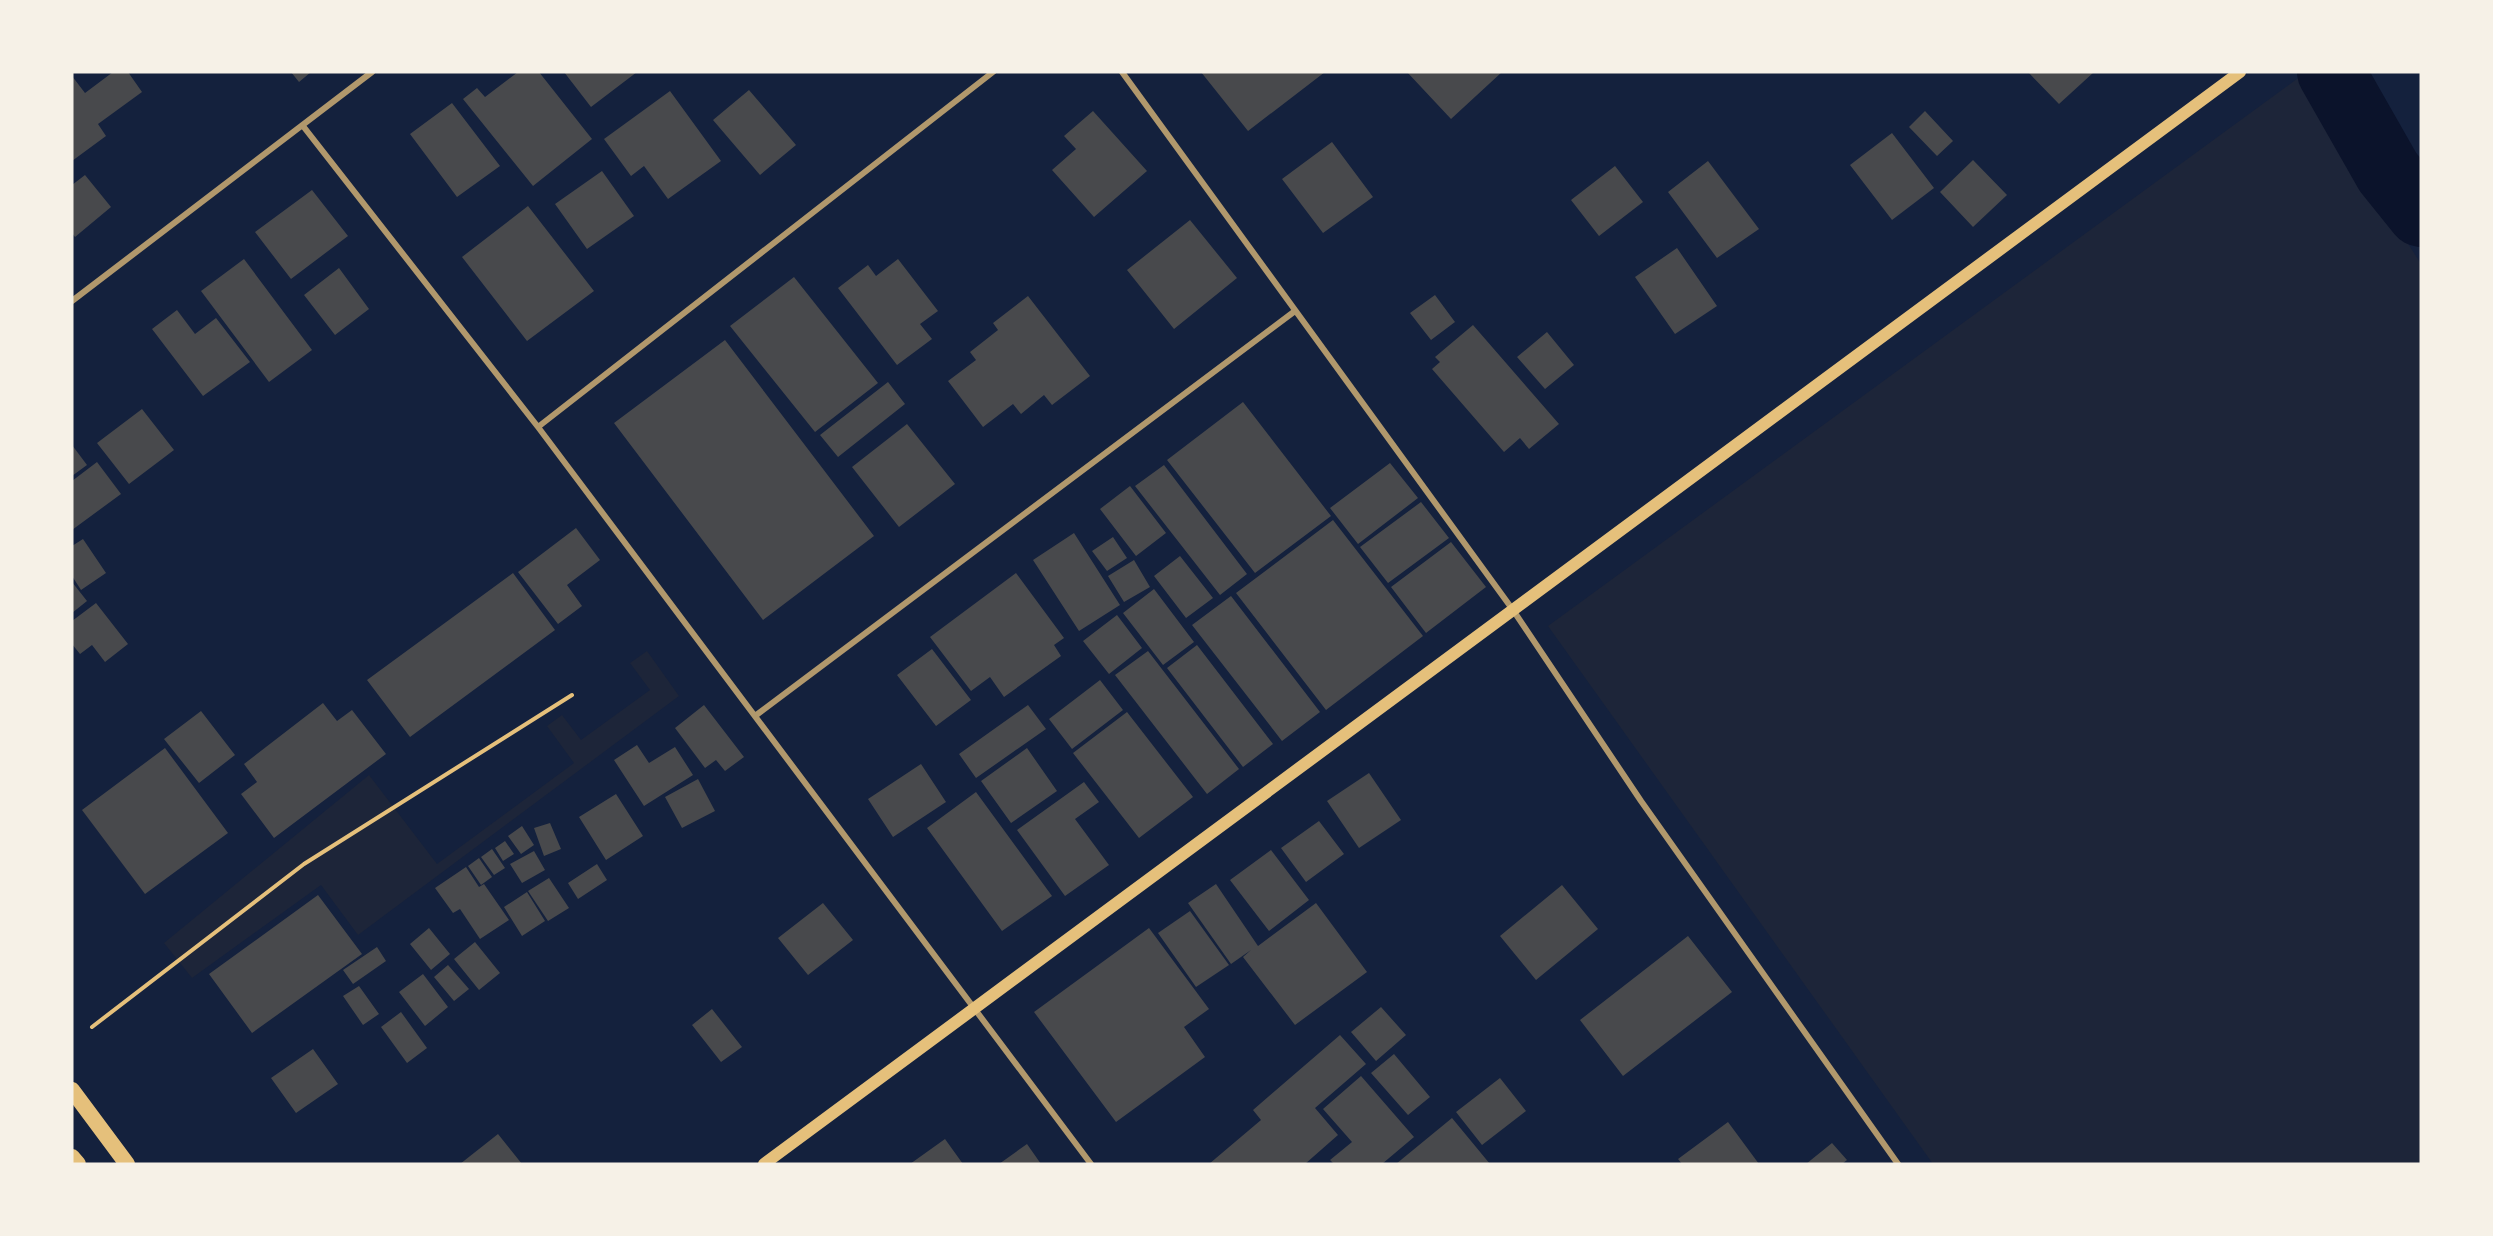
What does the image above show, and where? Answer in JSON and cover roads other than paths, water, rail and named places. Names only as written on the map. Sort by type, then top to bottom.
[{"type":"highway","points":[[72,1090],[127,1164]]},
{"type":"highway","points":[[72,1156],[78,1164]]},
{"type":"main road","points":[[764,1164],[2240,72]]},
{"type":"street","points":[[72,301],[372,72]]},
{"type":"street","points":[[538,427],[993,72]]},
{"type":"street","points":[[1122,72],[1513,610],[1641,801],[1898,1164]]},
{"type":"street","points":[[303,126],[538,427],[1091,1164]]},
{"type":"street","points":[[755,716],[1295,311]]},
{"type":"waterway","points":[[2331,72],[2388,172],[2421,213]]}]
